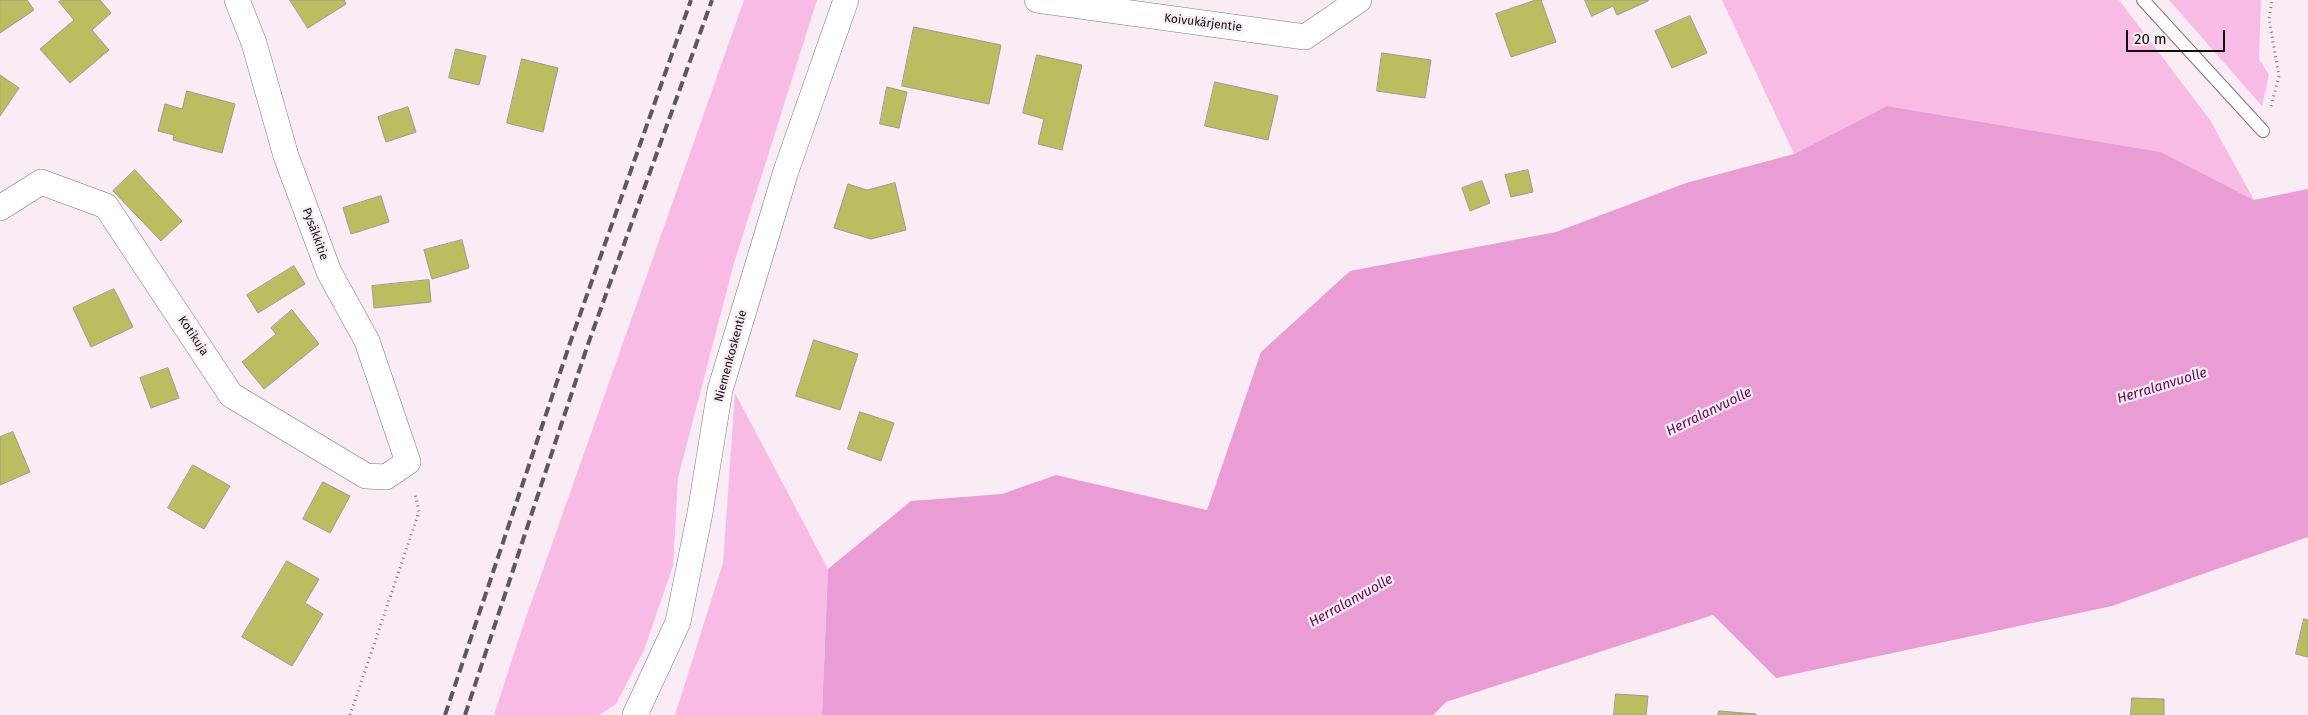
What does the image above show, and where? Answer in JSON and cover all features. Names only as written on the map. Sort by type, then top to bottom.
[{"type":"street","name":"Pysäkkitie","points":[[237,0],[254,43],[286,156],[329,272],[367,341],[408,462]]},
{"type":"street","name":"Niemenkoskentie","points":[[635,715],[678,622],[700,513],[720,390],[786,171],[846,0]]},
{"type":"street","name":"Koivukärjentie","points":[[1037,0],[1305,36],[1359,0]]},
{"type":"street","name":"Kotikuja","points":[[0,208],[41,182],[106,206],[231,395],[366,476],[386,477],[408,462]]},
{"type":"lane","points":[[2142,0],[2263,131]]},
{"type":"path","points":[[2263,131],[2280,76],[2269,19],[2272,0]]},
{"type":"path","points":[[350,715],[419,512],[408,462]]},
{"type":"shaded area","points":[[744,0],[817,0],[734,263],[678,478],[673,566],[644,650],[616,704],[599,715],[494,715],[523,626]]},
{"type":"shaded area","points":[[1722,0],[2119,0],[2210,120],[2254,200],[2161,152],[1887,106],[1794,154]]},
{"type":"shaded area","points":[[2169,0],[2261,0],[2259,59],[2269,75],[2262,106]]},
{"type":"shaded area","points":[[735,393],[828,569],[822,715],[675,715],[723,563]]},
{"type":"water","name":"Herralanvuolle","points":[[1887,106],[2161,152],[2254,200],[2308,189],[2308,537],[2112,606],[1776,678],[1713,615],[1446,702],[1433,715],[822,715],[828,569],[911,501],[1002,494],[1056,475],[1207,510],[1261,352],[1350,271],[1556,232],[1686,183],[1794,154]]},
{"type":"building","points":[[0,0],[27,0],[34,10],[0,33]]},
{"type":"building","points":[[62,0],[100,0],[111,13],[92,30],[109,50],[70,83],[40,49],[74,20],[59,2]]},
{"type":"building","points":[[290,0],[344,0],[346,4],[308,28]]},
{"type":"building","points":[[1541,0],[1556,42],[1511,57],[1496,14]]},
{"type":"building","points":[[1585,0],[1648,1],[1617,15],[1613,6],[1592,16]]},
{"type":"building","points":[[1690,16],[1707,53],[1672,68],[1655,31]]},
{"type":"building","points":[[914,27],[1001,45],[989,104],[902,86]]},
{"type":"building","points":[[456,49],[486,56],[479,85],[449,78]]},
{"type":"building","points":[[1382,53],[1431,60],[1425,98],[1377,91]]},
{"type":"building","points":[[1037,55],[1082,65],[1062,150],[1038,144],[1044,119],[1023,113]]},
{"type":"building","points":[[522,59],[558,68],[543,132],[507,123]]},
{"type":"building","points":[[0,75],[19,88],[0,116]]},
{"type":"building","points":[[1215,82],[1278,96],[1268,140],[1205,126]]},
{"type":"building","points":[[887,87],[907,92],[899,128],[880,124]]},
{"type":"building","points":[[187,91],[235,104],[222,153],[173,140],[174,135],[158,131],[165,104],[182,109]]},
{"type":"building","points":[[408,107],[416,132],[386,142],[378,117]]},
{"type":"building","points":[[135,170],[182,221],[161,241],[113,191]]},
{"type":"building","points":[[1528,170],[1533,192],[1511,197],[1505,175]]},
{"type":"building","points":[[1482,181],[1490,203],[1470,211],[1462,188]]},
{"type":"building","points":[[895,183],[906,230],[871,239],[834,228],[848,184],[867,190]]},
{"type":"building","points":[[381,196],[389,222],[351,234],[343,208]]},
{"type":"building","points":[[462,240],[469,268],[432,279],[424,250]]},
{"type":"building","points":[[294,266],[305,284],[258,313],[247,295]]},
{"type":"building","points":[[429,280],[431,302],[374,308],[372,286]]},
{"type":"building","points":[[114,289],[133,327],[91,347],[73,308]]},
{"type":"building","points":[[292,310],[319,344],[264,389],[242,362],[276,334],[271,328]]},
{"type":"building","points":[[814,340],[858,354],[840,410],[796,396]]},
{"type":"building","points":[[168,368],[179,398],[151,408],[140,378]]},
{"type":"building","points":[[860,412],[894,423],[881,461],[848,449]]},
{"type":"building","points":[[13,432],[30,472],[0,485],[0,437]]},
{"type":"building","points":[[193,465],[230,486],[204,529],[168,508]]},
{"type":"building","points":[[323,482],[350,496],[330,533],[303,519]]},
{"type":"building","points":[[287,561],[319,579],[305,603],[323,614],[292,666],[242,637]]},
{"type":"building","points":[[2304,619],[2308,620],[2308,657],[2296,654]]},
{"type":"building","points":[[1616,694],[1648,696],[1646,715],[1614,715]]},
{"type":"building","points":[[2132,698],[2164,699],[2164,715],[2131,715]]},
{"type":"building","points":[[1719,711],[1756,714],[1756,715],[1718,715]]},
{"type":"railway","points":[[445,715],[570,343],[691,0]]},
{"type":"railway","points":[[465,715],[587,347],[712,0]]}]
